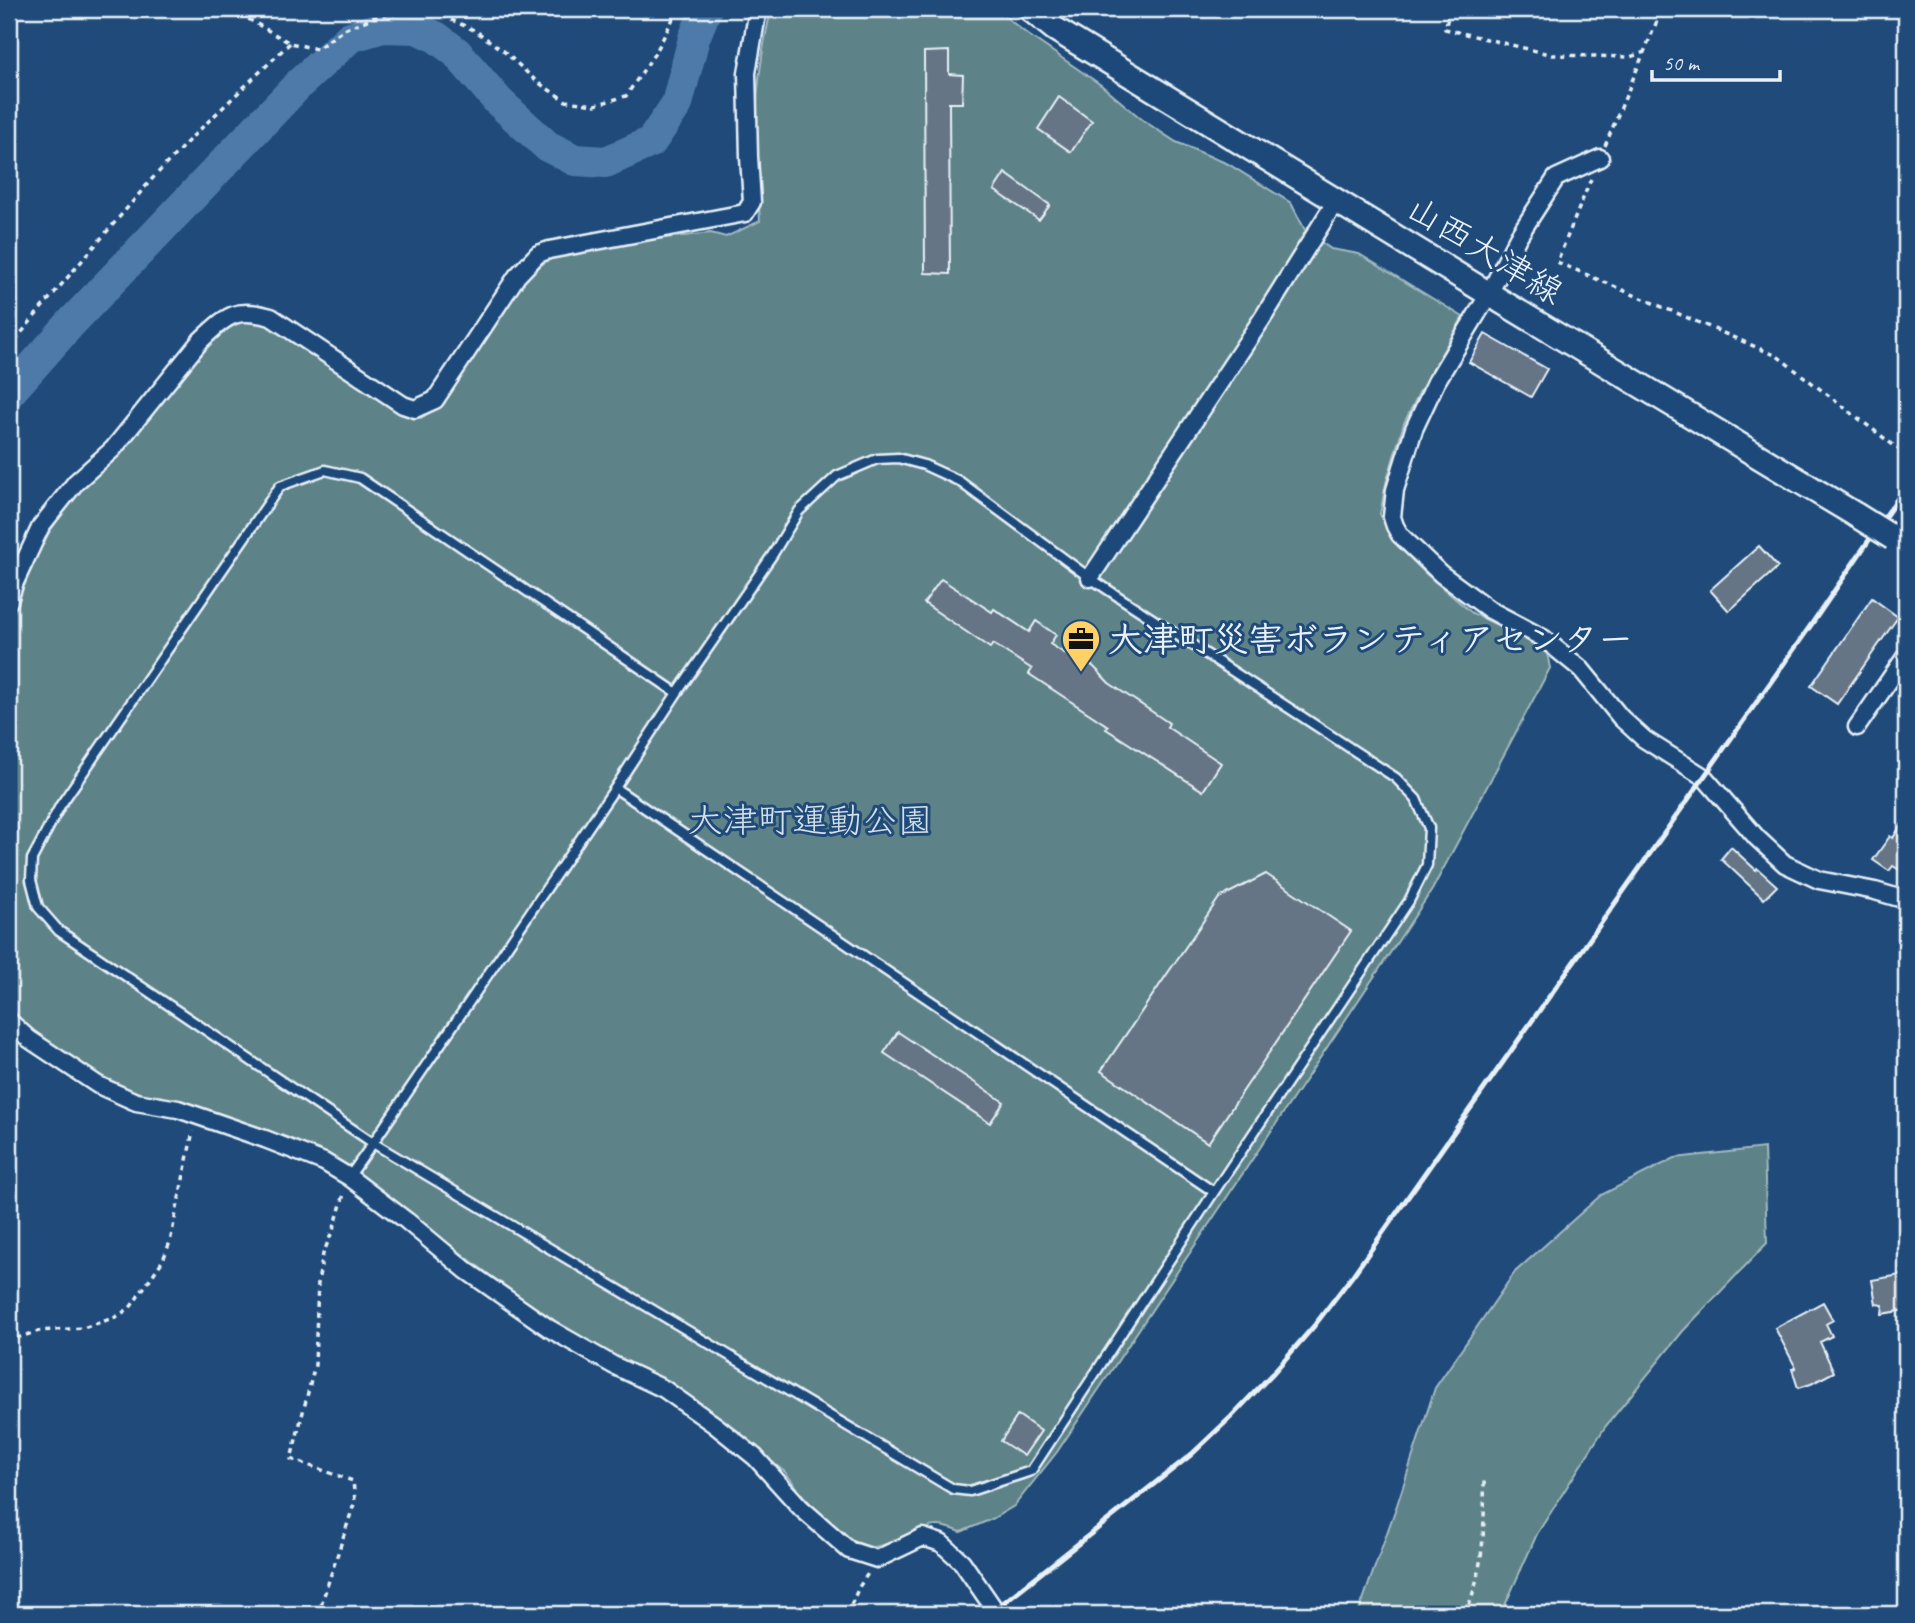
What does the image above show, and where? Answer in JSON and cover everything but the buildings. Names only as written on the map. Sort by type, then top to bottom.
[{"type":"main road","name":"山西大津線","points":[[1030,9],[1055,29],[1899,543]]},
{"type":"street","points":[[9,601],[41,526],[76,482],[113,449],[201,340],[239,312],[254,312],[271,317],[403,405],[415,409],[435,400],[517,276],[538,254],[746,213],[752,202],[747,73],[758,9]]},
{"type":"street","points":[[1600,158],[1556,178],[1518,237],[1489,294],[1436,382],[1414,429],[1395,489],[1392,517],[1400,535],[1441,574],[1490,610],[1543,638],[1581,669],[1621,718],[1644,739],[1704,777],[1757,838],[1785,864],[1819,880],[1906,900]]},
{"type":"street","points":[[1090,578],[1262,319],[1336,201]]},
{"type":"street","points":[[1857,727],[1906,656]]},
{"type":"street","points":[[9,1021],[29,1038],[98,1085],[136,1102],[197,1115],[324,1162],[349,1177],[467,1271],[550,1329],[664,1389],[705,1418],[755,1457],[801,1508],[849,1550],[877,1559],[923,1537],[941,1542],[962,1562],[995,1610],[1005,1614]]},
{"type":"lane","points":[[349,1177],[373,1143],[614,788],[677,693],[773,554],[799,511],[837,475],[877,459],[898,458],[923,465],[959,481],[1090,578],[1396,778],[1416,799],[1429,828],[1427,864],[1409,901],[1031,1471],[970,1491],[953,1489],[373,1143],[59,931],[38,907],[32,880],[32,859],[60,806],[279,486],[325,470],[360,478],[677,693]]},
{"type":"lane","points":[[614,788],[1214,1192]]},
{"type":"path","points":[[231,9],[290,43],[317,49],[344,29],[375,17],[413,12],[443,16],[476,31],[506,53],[536,81],[566,101],[595,106],[626,96],[657,50],[678,9]]},
{"type":"path","points":[[1450,9],[1444,29],[1553,55],[1630,57],[1645,52]]},
{"type":"path","points":[[1662,9],[1556,262],[1777,356],[1901,451],[1906,443]]},
{"type":"path","points":[[9,348],[152,179],[290,43]]},
{"type":"path","points":[[9,1345],[17,1338],[39,1331],[83,1328],[116,1317],[130,1308],[163,1260],[170,1242],[197,1115]]},
{"type":"path","points":[[318,1614],[355,1501],[353,1481],[291,1459],[315,1364],[318,1282],[323,1254],[349,1177]]},
{"type":"path","points":[[1465,1614],[1473,1597],[1481,1562],[1484,1479]]},
{"type":"path","points":[[847,1614],[859,1587],[877,1559]]},
{"type":"green space","name":"大津町運動公園","points":[[771,9],[996,9],[1101,85],[1144,121],[1176,142],[1228,164],[1291,203],[1306,232],[1331,249],[1359,254],[1463,317],[1404,423],[1386,483],[1380,514],[1392,540],[1425,573],[1472,613],[1518,635],[1547,653],[1550,668],[1432,890],[1057,1452],[1014,1506],[992,1519],[961,1532],[941,1526],[928,1527],[891,1543],[870,1548],[838,1534],[785,1472],[683,1392],[652,1374],[604,1354],[501,1284],[348,1166],[186,1102],[126,1093],[95,1079],[33,1035],[9,1005],[9,625],[40,546],[73,497],[111,460],[220,333],[245,320],[258,320],[269,325],[401,412],[421,418],[437,408],[520,287],[534,270],[553,257],[619,243],[711,233],[726,237],[760,221],[757,98]]},
{"type":"green space","points":[[1764,1148],[1767,1243],[1683,1331],[1605,1427],[1537,1534],[1501,1614],[1358,1614],[1435,1388],[1515,1272],[1601,1195],[1675,1158]]},
{"type":"waterway","points":[[9,393],[71,323],[300,83],[350,37],[383,27],[416,28],[436,37],[456,52],[498,101],[547,146],[575,160],[606,162],[651,142],[677,104],[694,38],[706,9]]},
{"type":"railway","points":[[989,1614],[1192,1454],[1272,1374],[1314,1326],[1353,1275],[1906,486]]},
{"type":"place","name":"大津町災害ボランティアセンター","points":[[1081,673]]}]
